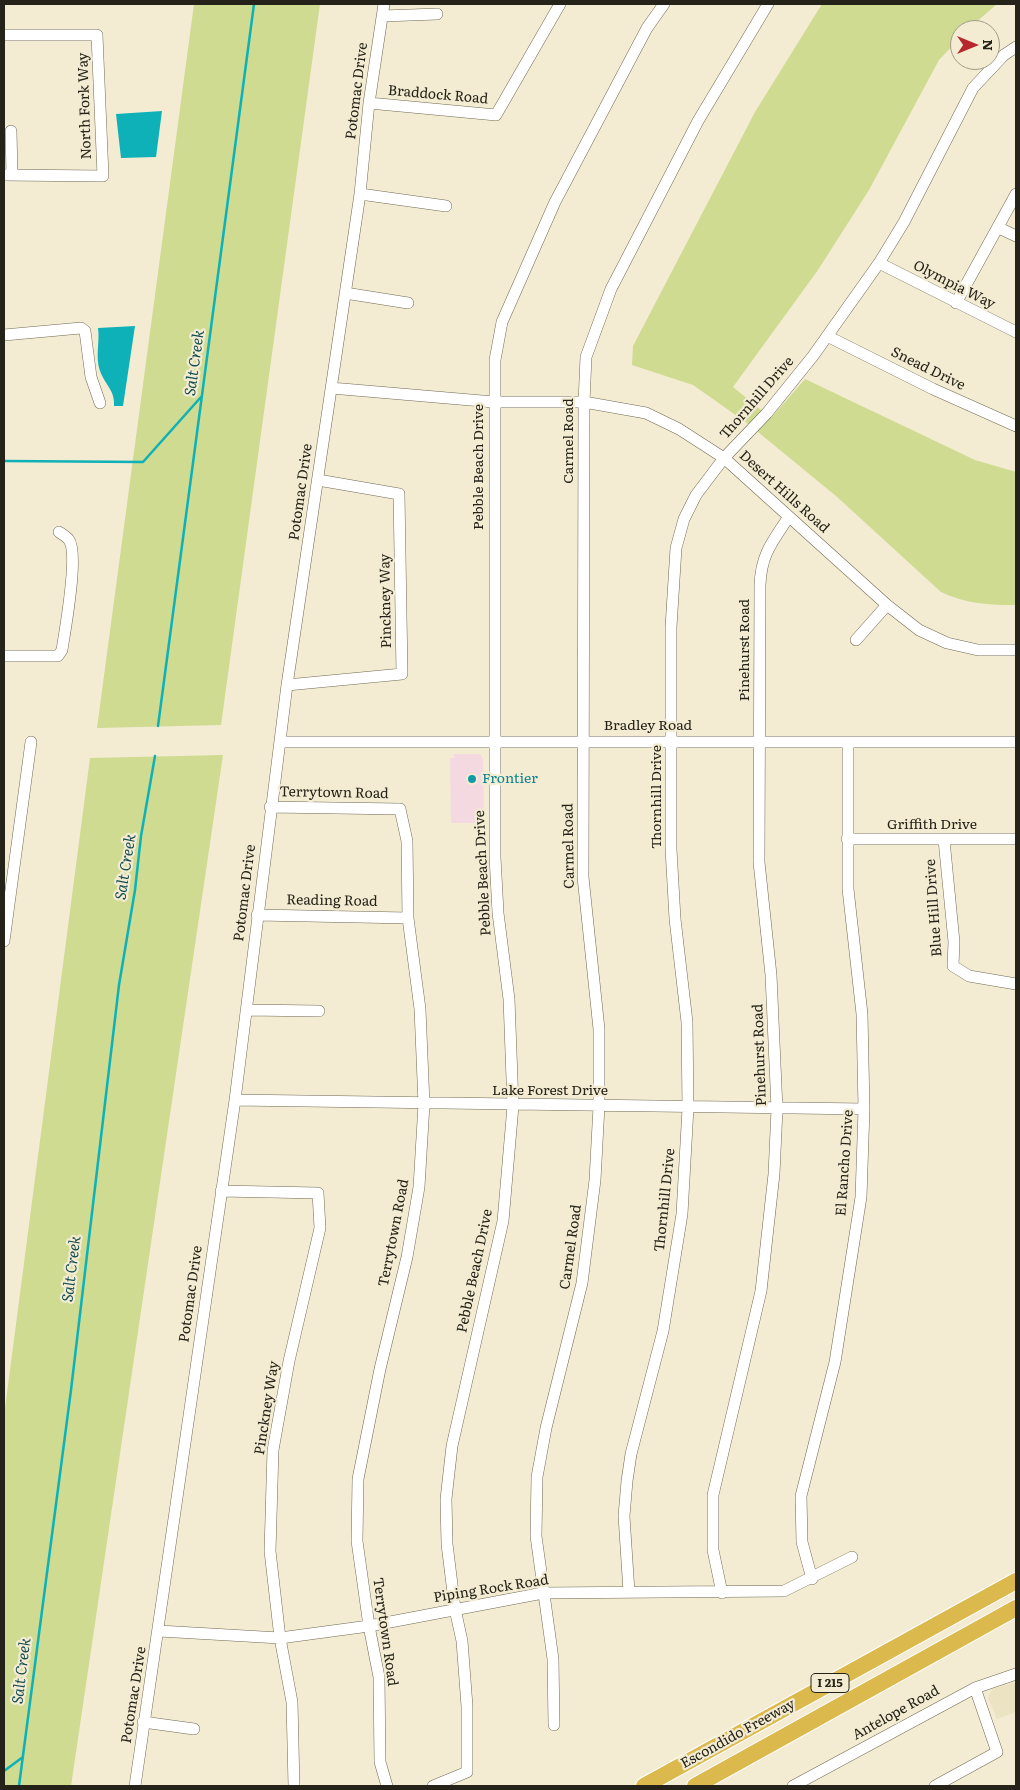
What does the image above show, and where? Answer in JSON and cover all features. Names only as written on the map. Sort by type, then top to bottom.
[{"type":"highway","name":"Escondido Freeway","points":[[644,1786],[1016,1581]]},
{"type":"highway","name":"Escondido Freeway","points":[[695,1786],[1016,1608]]},
{"type":"street","name":"Potomac Drive","points":[[135,1786],[235,1100],[270,807],[330,388],[360,194],[384,4]]},
{"type":"street","name":"Braddock Road","points":[[370,103],[496,115],[560,4]]},
{"type":"street","name":"Pebble Beach Drive","points":[[434,1786],[467,1772],[467,1706],[462,1641],[454,1609],[447,1544],[446,1499],[451,1455],[503,1221],[513,1106],[509,999],[498,913],[495,857],[494,402],[496,360],[502,322],[556,202],[648,28],[664,4]]},
{"type":"street","name":"Carmel Road","points":[[554,1725],[553,1659],[536,1536],[537,1477],[582,1283],[595,1180],[599,1106],[599,1029],[583,877],[584,402],[586,357],[611,289],[698,121],[768,4]]},
{"type":"street","points":[[382,16],[437,14]]},
{"type":"street","name":"North Fork Way","points":[[4,35],[97,35],[103,176],[8,175]]},
{"type":"street","name":"Thornhill Drive","points":[[629,1592],[624,1516],[627,1481],[631,1454],[663,1331],[682,1214],[688,1108],[687,1022],[675,919],[672,849],[671,627],[676,548],[684,519],[696,495],[724,458],[767,412],[827,336],[879,263],[904,222],[973,88],[1004,55],[1016,47]]},
{"type":"street","points":[[8,175],[11,131]]},
{"type":"street","points":[[360,194],[446,206]]},
{"type":"street","points":[[956,303],[999,228],[1016,194]]},
{"type":"street","points":[[999,228],[1016,236]]},
{"type":"street","name":"Olympia Way","points":[[879,263],[1016,332]]},
{"type":"street","points":[[345,293],[408,303]]},
{"type":"street","points":[[4,335],[81,328],[86,331],[91,377],[100,403]]},
{"type":"street","name":"Snead Drive","points":[[827,336],[933,389],[1016,426]]},
{"type":"street","name":"Desert Hills Road","points":[[330,388],[494,402],[584,402],[646,413],[679,429],[724,458],[788,518],[887,605],[919,630],[947,642],[978,650],[1016,650]]},
{"type":"street","name":"Pinckney Way","points":[[287,685],[402,674],[399,494],[318,480]]},
{"type":"street","name":"Pinehurst Road","points":[[722,1592],[713,1550],[712,1495],[761,1291],[774,1174],[777,1109],[771,975],[758,862],[761,568],[766,550],[788,518]]},
{"type":"street","points":[[4,656],[58,656],[62,650],[71,590],[72,547],[68,539],[59,532]]},
{"type":"street","points":[[856,640],[887,605]]},
{"type":"street","name":"Bradley Road","points":[[280,742],[495,740],[1016,742]]},
{"type":"street","points":[[4,940],[7,891],[31,742]]},
{"type":"street","name":"El Rancho Drive","points":[[812,1579],[802,1542],[800,1496],[835,1362],[861,1197],[864,1109],[862,1014],[848,889],[848,742]]},
{"type":"street","name":"Terrytown Road","points":[[270,807],[400,809],[407,841],[408,918],[420,1009],[424,1104],[418,1196],[407,1257],[380,1369],[358,1479],[357,1541],[369,1626],[379,1677],[380,1762],[387,1786]]},
{"type":"street","name":"Griffith Drive","points":[[847,839],[1016,840]]},
{"type":"street","name":"Blue Hill Drive","points":[[944,840],[954,942],[953,966],[969,976],[1016,984]]},
{"type":"street","name":"Reading Road","points":[[257,915],[408,918]]},
{"type":"street","points":[[247,1010],[319,1011]]},
{"type":"street","name":"Lake Forest Drive","points":[[235,1100],[513,1106],[864,1109]]},
{"type":"street","name":"Pinckney Way","points":[[221,1191],[318,1193],[320,1228],[289,1361],[273,1450],[270,1551],[280,1638],[292,1702],[294,1786]]},
{"type":"street","name":"Piping Rock Road","points":[[159,1631],[280,1638],[369,1626],[543,1594],[784,1591],[812,1579],[852,1557]]},
{"type":"street","name":"Antelope Road","points":[[794,1786],[975,1688],[1016,1674]]},
{"type":"street","points":[[935,1786],[997,1752],[975,1688]]},
{"type":"street","points":[[143,1722],[194,1729]]},
{"type":"shaded area","points":[[454,754],[480,754],[483,759],[484,823],[451,823],[450,758],[454,758]]},
{"type":"shaded area","points":[[1016,1682],[1016,1712],[997,1719],[988,1698],[992,1689]]},
{"type":"green space","points":[[194,4],[320,4],[221,725],[97,728]]},
{"type":"green space","points":[[822,4],[997,4],[979,20],[950,20],[950,48],[939,60],[869,190],[818,270],[733,387],[771,418],[805,379],[975,460],[1016,472],[1016,605],[978,603],[959,599],[941,592],[836,496],[747,423],[693,385],[632,365],[633,346],[755,112]]},
{"type":"green space","points":[[223,755],[71,1786],[4,1786],[4,1416],[90,758]]},
{"type":"water","points":[[162,111],[156,157],[121,158],[116,114]]},
{"type":"water","points":[[135,326],[123,406],[114,406],[113,396],[102,376],[99,366],[98,328]]},
{"type":"waterway","name":"Salt Creek","points":[[158,726],[254,4]]},
{"type":"waterway","points":[[4,461],[143,462],[201,397]]},
{"type":"waterway","name":"Salt Creek","points":[[19,1786],[71,1390],[119,985],[155,756]]},
{"type":"waterway","points":[[4,1771],[23,1757]]},
{"type":"place","name":"Frontier","points":[[472,779]]}]
